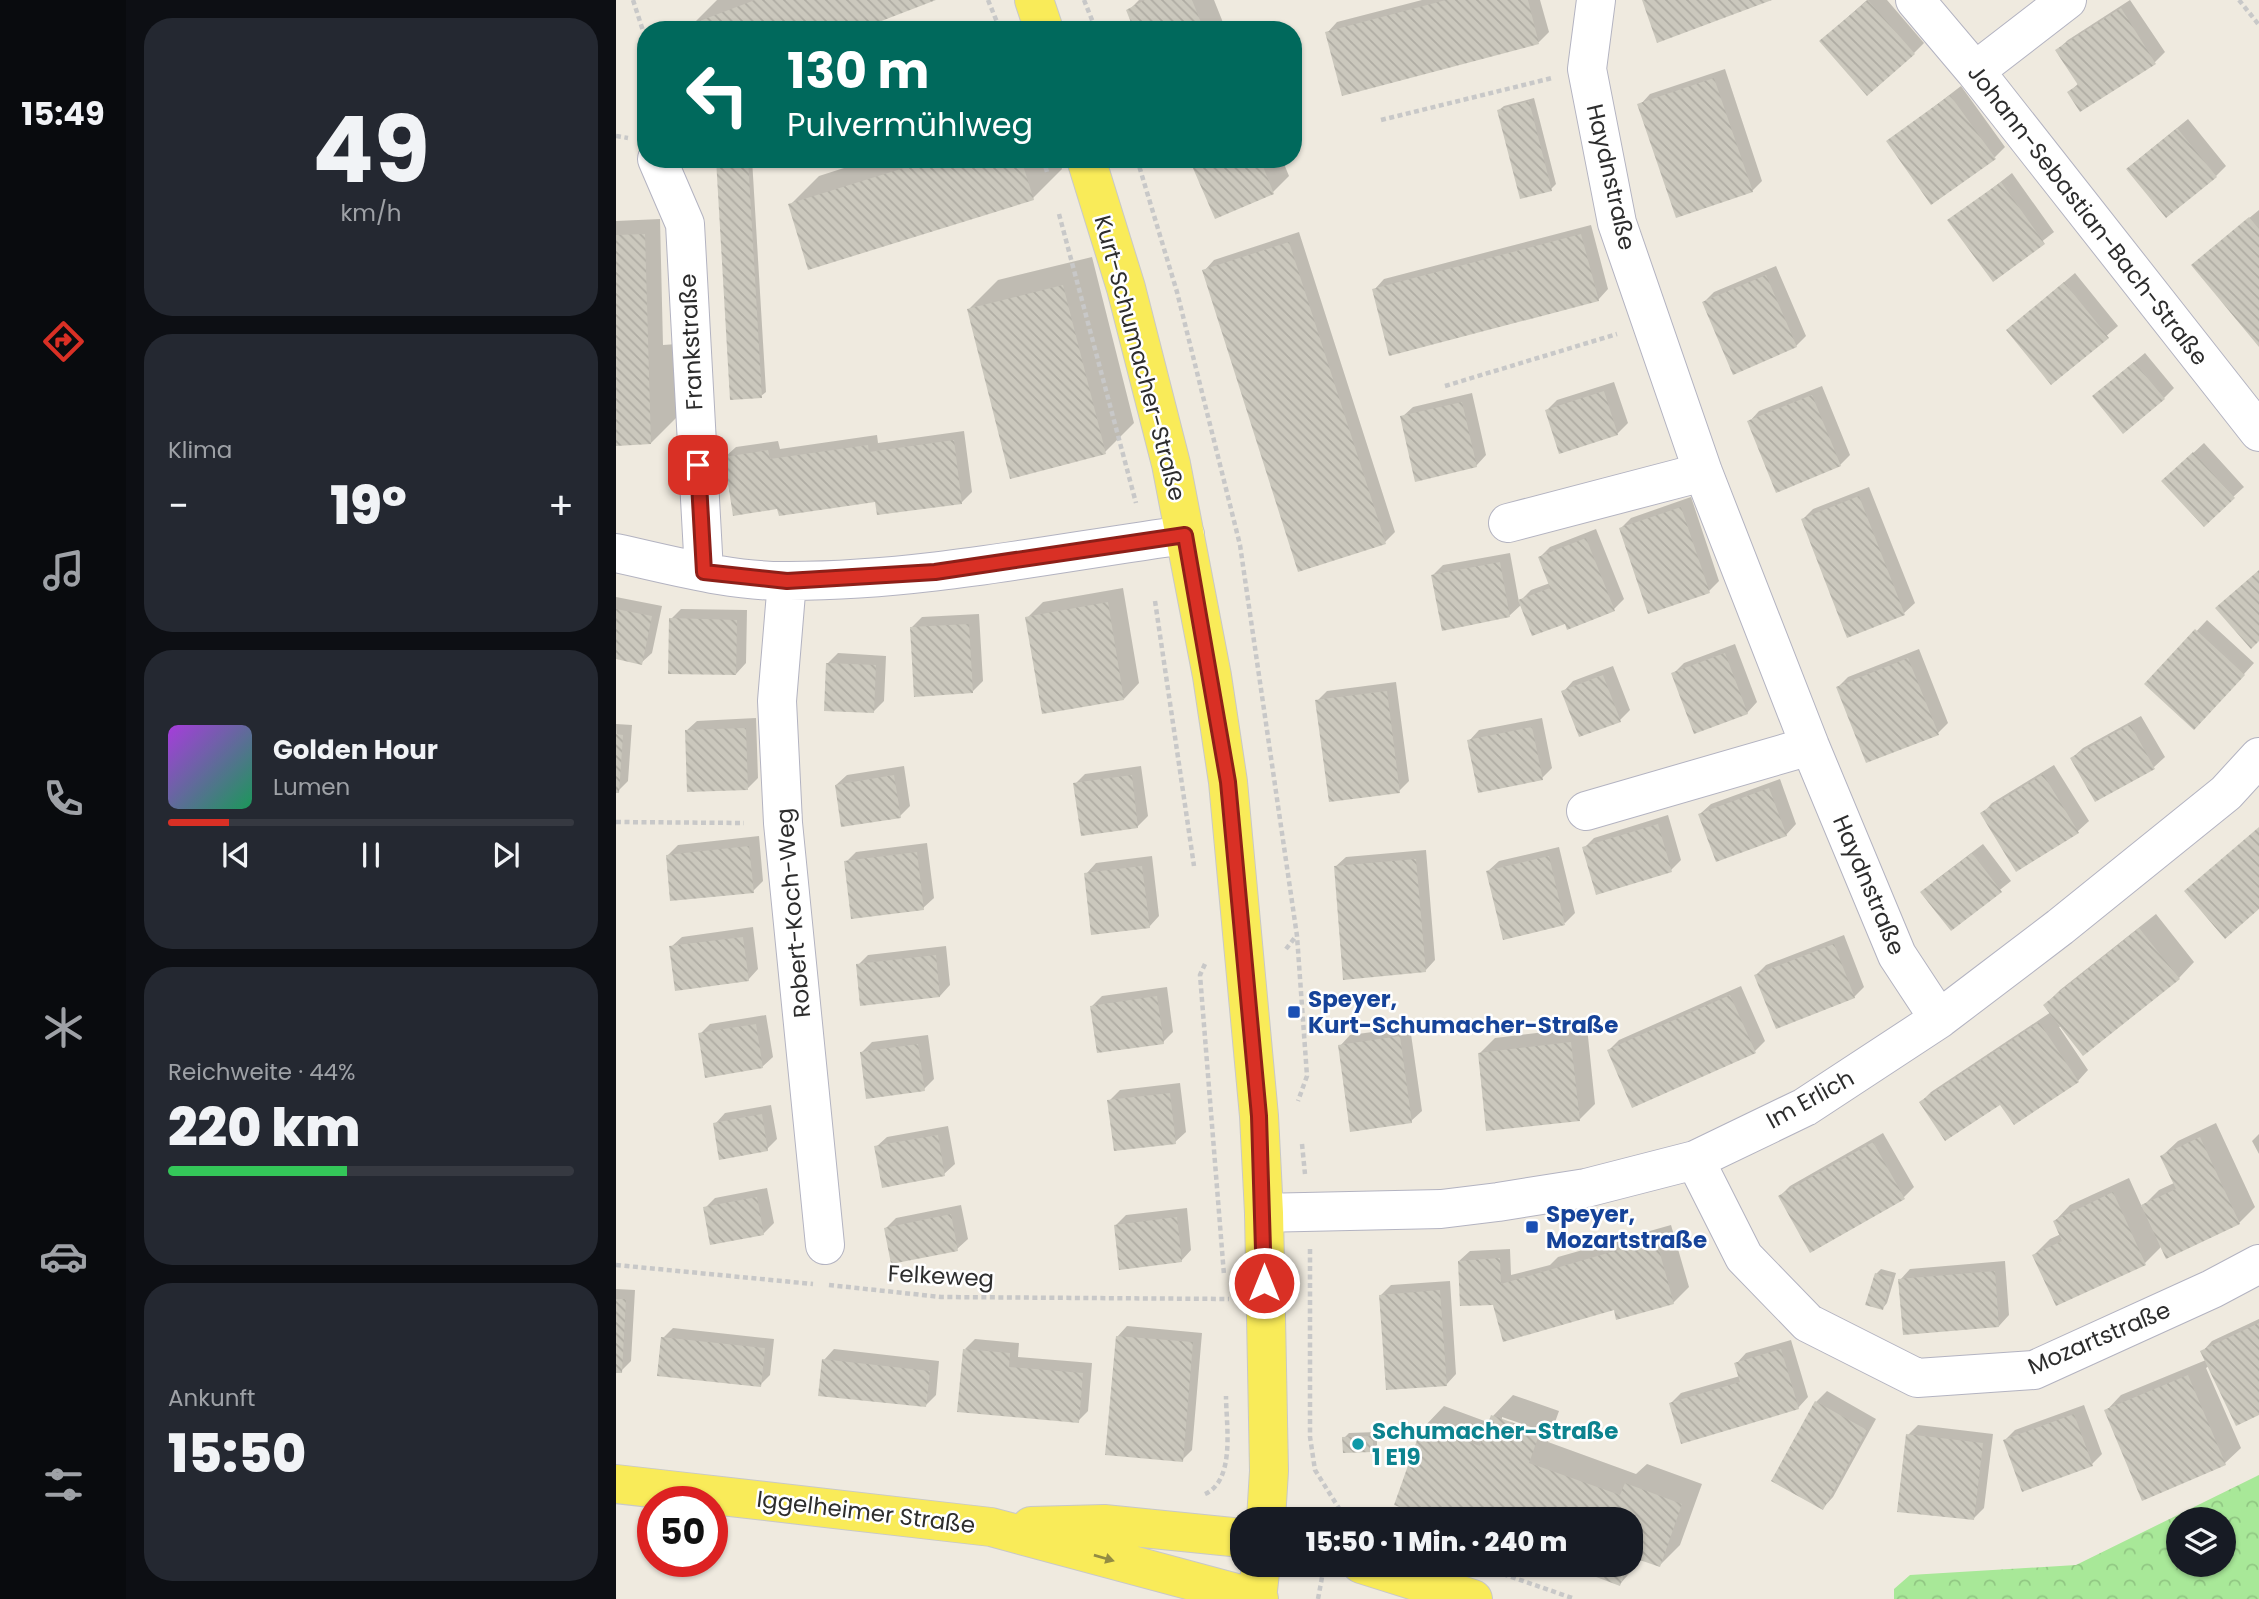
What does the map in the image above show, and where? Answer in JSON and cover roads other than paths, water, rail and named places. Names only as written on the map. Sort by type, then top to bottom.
[{"type":"main road","points":[[1034,0],[1041,21]]},
{"type":"main road","name":"Kurt-Schumacher-Straße","points":[[1089,168],[1126,288],[1171,464],[1228,782],[1259,1116],[1264,1213],[1269,1471],[1267,1507]]},
{"type":"main road","name":"Iggelheimer Straße","points":[[616,1483],[991,1527],[1104,1524],[1230,1537]]},
{"type":"main road","name":"Iggelheimer Straße","points":[[991,1527],[1258,1599]]},
{"type":"main road","points":[[1258,1599],[1260,1577]]},
{"type":"main road","points":[[1435,1577],[1485,1586]]},
{"type":"street","name":"Haydnstraße","points":[[1595,0],[1587,69],[1617,223],[1703,472],[1810,746],[1897,955],[1938,1019]]},
{"type":"street","name":"Johann-Sebastian-Bach-Straße","points":[[1915,0],[1975,71],[2259,432]]},
{"type":"street","points":[[1975,71],[2067,0]]},
{"type":"street","name":"Frankstraße","points":[[661,168],[685,224],[704,572]]},
{"type":"street","points":[[1508,523],[1703,472]]},
{"type":"street","points":[[616,553],[704,572],[787,581],[935,572],[1185,535]]},
{"type":"street","name":"Robert-Koch-Weg","points":[[787,581],[777,701],[783,823],[825,1245]]},
{"type":"street","points":[[1586,811],[1810,746]]},
{"type":"street","name":"Im Erlich","points":[[1264,1213],[1441,1209],[1498,1202],[1586,1188],[1695,1160],[1805,1107],[1938,1019],[2060,927],[2226,793],[2259,757]]},
{"type":"street","name":"Mozartstraße","points":[[1695,1160],[1744,1256],[1808,1323],[1917,1378],[2034,1370],[2213,1289],[2259,1264]]},
{"type":"place","name":"Speyer, Kurt-Schumacher-Straße","points":[[1294,1012]]},
{"type":"place","name":"Speyer, Mozartstraße","points":[[1532,1227]]},
{"type":"place","name":"Schumacher-Straße 1 E19","points":[[1358,1444]]}]
